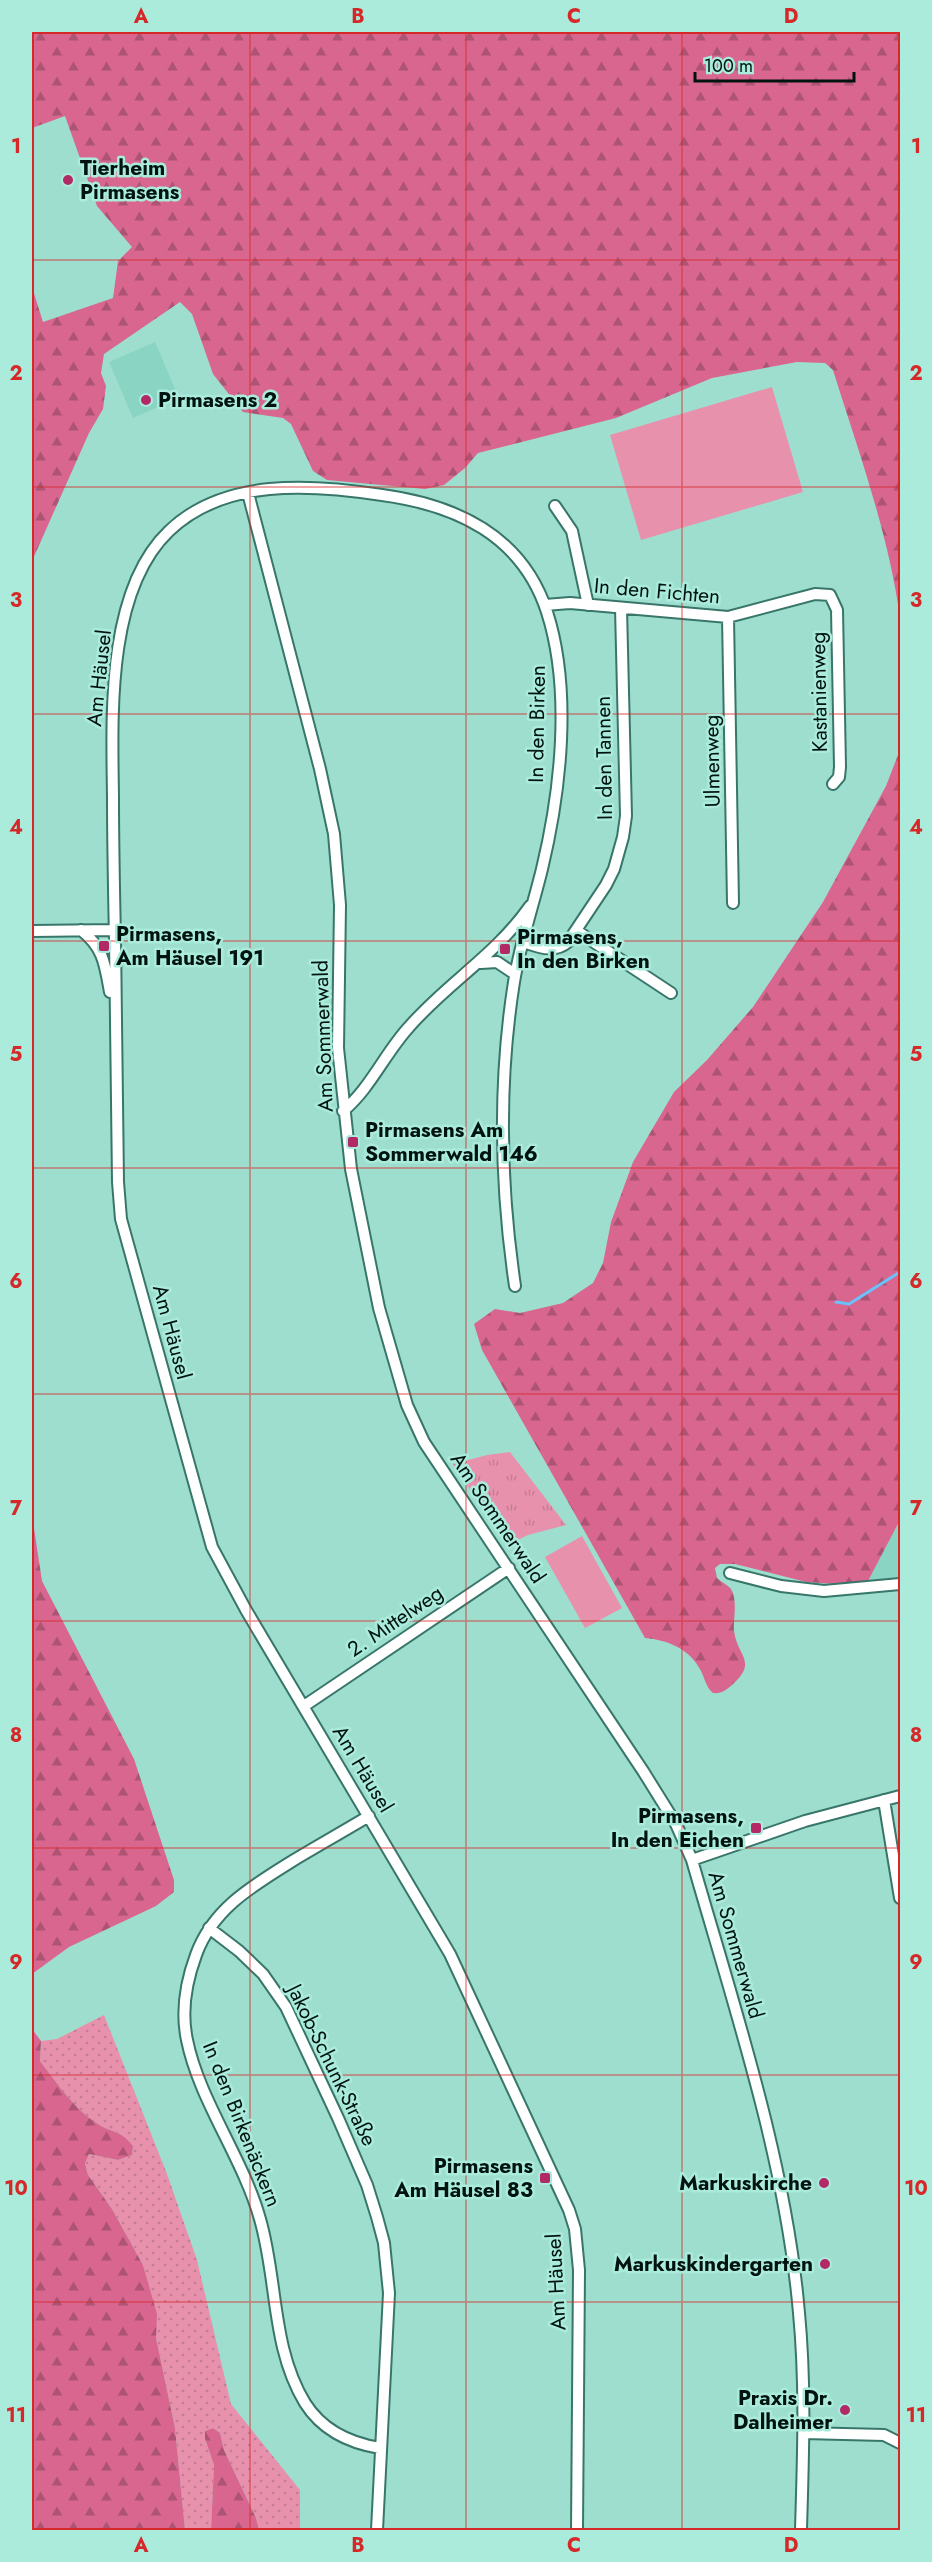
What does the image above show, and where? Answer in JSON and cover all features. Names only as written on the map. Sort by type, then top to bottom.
[{"type":"street","name":"In den Birken","points":[[248,493],[287,488],[356,491],[406,498],[450,510],[470,520],[501,541],[533,581],[545,605],[559,664],[560,733],[555,806],[534,901],[510,934],[409,1026],[357,1098],[343,1111]]},
{"type":"street","name":"Am Häusel","points":[[248,493],[212,503],[180,522],[152,550],[132,593],[120,643],[113,708],[114,930],[118,1182],[121,1219],[212,1546],[227,1577],[465,1983],[560,2188],[575,2229],[579,2270],[577,2530]]},
{"type":"street","name":"Am Sommerwald","points":[[248,493],[320,769],[334,834],[340,905],[338,1048],[343,1111],[351,1169],[372,1276],[407,1405],[424,1442],[664,1803],[692,1860],[776,2164],[790,2241],[799,2312],[804,2433],[801,2530]]},
{"type":"street","points":[[555,506],[573,531],[588,605]]},
{"type":"street","name":"In den Fichten","points":[[545,605],[588,605],[728,617],[815,594],[825,594],[833,598]]},
{"type":"street","name":"Kastanienweg","points":[[833,598],[837,610],[840,767],[839,777],[833,784]]},
{"type":"street","name":"In den Tannen","points":[[524,942],[549,950],[568,942],[606,885],[617,861],[626,816],[621,608]]},
{"type":"street","name":"Ulmenweg","points":[[728,617],[735,884],[733,903]]},
{"type":"street","points":[[515,1286],[506,1214],[502,1139],[505,1067],[515,974],[534,901]]},
{"type":"street","name":"Am Häusel","points":[[81,930],[95,941],[104,960],[116,1020]]},
{"type":"street","points":[[32,931],[114,930]]},
{"type":"street","points":[[577,931],[671,993]]},
{"type":"street","points":[[480,963],[497,962],[515,974]]},
{"type":"street","name":"2. Mittelweg","points":[[303,1706],[509,1568]]},
{"type":"street","points":[[730,1573],[781,1586],[824,1591],[900,1584]]},
{"type":"street","points":[[692,1860],[805,1821],[900,1796]]},
{"type":"street","points":[[884,1800],[900,1898]]},
{"type":"street","name":"In den Birkenäckern","points":[[369,1816],[256,1883],[229,1905],[209,1928],[195,1957],[185,2004],[186,2038],[199,2077],[255,2202],[266,2242],[285,2358],[296,2386],[306,2405],[323,2425],[357,2443],[380,2448]]},
{"type":"street","name":"Jakob-Schunk-Straße","points":[[209,1928],[238,1950],[263,1974],[286,2007],[338,2118],[370,2196],[384,2243],[389,2293],[377,2530]]},
{"type":"street","points":[[804,2433],[884,2436],[900,2443]]},
{"type":"shaded area","points":[[155,342],[179,398],[133,418],[109,362]]},
{"type":"shaded area","points":[[900,1520],[900,1577],[868,1581]]},
{"type":"green space","points":[[32,32],[900,32],[900,618],[888,555],[872,493],[833,370],[825,363],[797,362],[712,378],[616,418],[478,453],[465,468],[444,485],[425,489],[327,480],[313,471],[291,424],[283,418],[243,412],[213,374],[192,314],[180,302],[104,354],[101,373],[106,386],[103,409],[89,433],[32,561],[32,287],[43,322],[113,298],[118,261],[132,247],[97,206],[65,116],[32,128]]},
{"type":"green space","points":[[772,387],[803,492],[641,540],[610,435]]},
{"type":"green space","points":[[900,750],[900,1520],[868,1581],[835,1584],[806,1582],[735,1564],[720,1564],[715,1568],[717,1578],[730,1588],[733,1594],[734,1631],[745,1664],[744,1670],[733,1684],[726,1690],[713,1693],[696,1663],[685,1651],[662,1641],[645,1638],[482,1350],[474,1324],[495,1309],[520,1313],[563,1303],[593,1283],[603,1263],[611,1222],[633,1162],[674,1092],[707,1060],[753,1007],[823,902],[886,786]]},
{"type":"green space","points":[[510,1452],[566,1525],[528,1535],[507,1545],[453,1464],[487,1455]]},
{"type":"green space","points":[[32,1515],[42,1581],[134,1759],[174,1880],[174,1892],[156,1906],[69,1947],[32,1974]]},
{"type":"green space","points":[[582,1536],[622,1608],[585,1628],[545,1557]]},
{"type":"green space","points":[[104,2015],[167,2174],[197,2260],[231,2404],[300,2490],[300,2530],[259,2530],[256,2518],[224,2450],[220,2433],[213,2428],[205,2431],[205,2439],[214,2465],[211,2530],[185,2530],[175,2428],[156,2338],[156,2314],[143,2265],[112,2209],[88,2175],[85,2162],[89,2154],[118,2160],[132,2155],[133,2146],[120,2134],[103,2127],[81,2111],[40,2061],[41,2041],[57,2039]]},
{"type":"green space","points":[[32,2029],[41,2041],[40,2061],[66,2095],[89,2118],[120,2134],[133,2146],[132,2155],[118,2160],[89,2154],[85,2163],[88,2175],[112,2209],[143,2265],[157,2314],[156,2338],[175,2428],[185,2530],[32,2530]]},
{"type":"green space","points":[[213,2428],[220,2433],[224,2450],[256,2518],[259,2530],[211,2530],[214,2465],[205,2439],[205,2431]]},
{"type":"waterway","points":[[836,1302],[849,1304],[900,1272]]},
{"type":"place","name":"Tierheim Pirmasens","points":[[68,180]]},
{"type":"place","name":"Pirmasens 2","points":[[146,400]]},
{"type":"place","name":"Pirmasens, Am Häusel 191","points":[[104,946]]},
{"type":"place","name":"Pirmasens, In den Birken","points":[[505,949]]},
{"type":"place","name":"Pirmasens Am Sommerwald 146","points":[[353,1142]]},
{"type":"place","name":"Pirmasens, In den Eichen","points":[[756,1828]]},
{"type":"place","name":"Pirmasens Am Häusel 83","points":[[545,2178]]},
{"type":"place","name":"Markuskirche","points":[[824,2183]]},
{"type":"place","name":"Markuskindergarten","points":[[825,2264]]},
{"type":"place","name":"Praxis Dr. Dalheimer","points":[[845,2410]]}]
